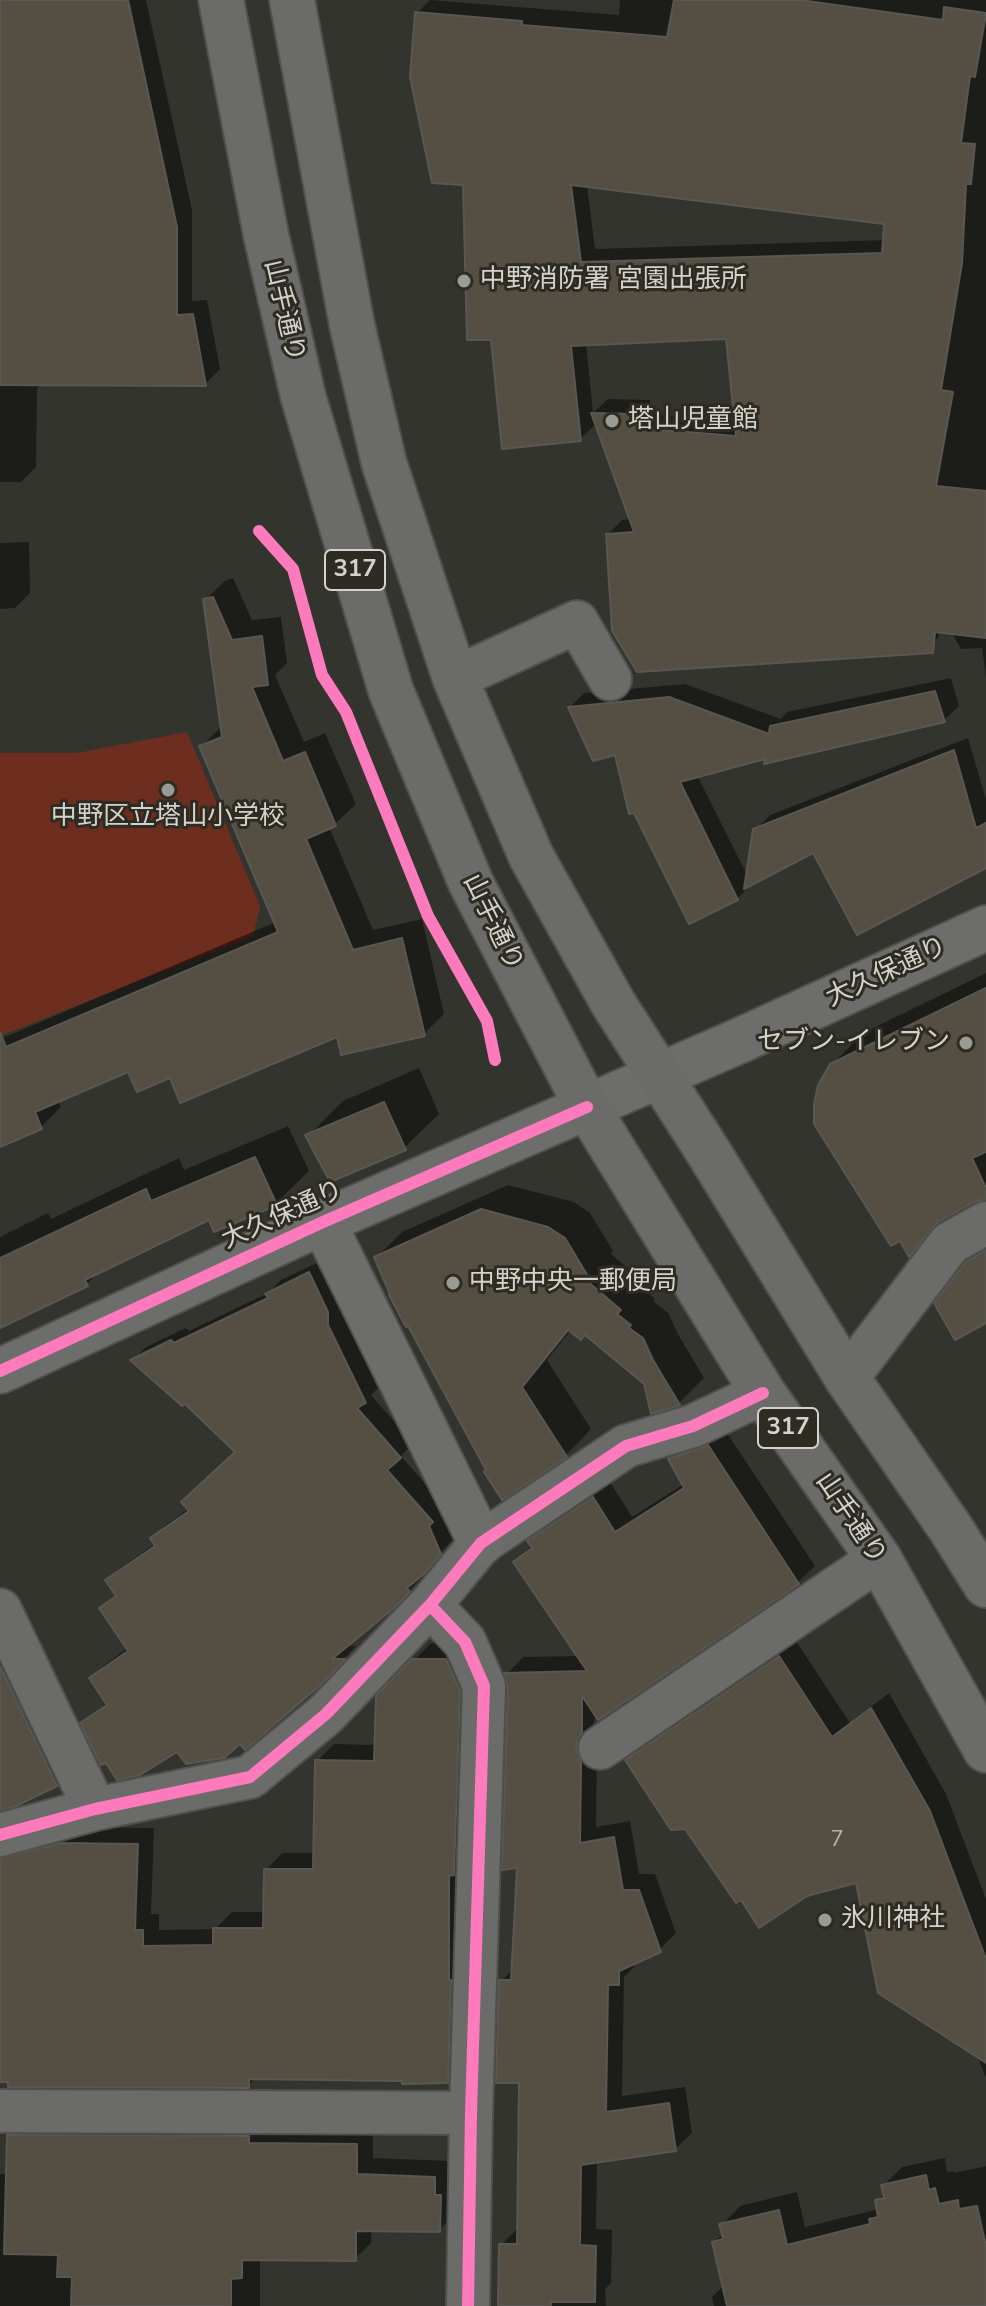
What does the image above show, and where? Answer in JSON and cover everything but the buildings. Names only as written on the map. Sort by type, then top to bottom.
[{"type":"main road","name":"山手通り","points":[[221,0],[266,235],[303,396],[391,691],[471,883],[587,1107],[763,1393],[879,1559],[986,1750]]},
{"type":"main road","name":"317","points":[[292,0],[352,325],[384,463],[455,678],[531,856],[613,1003],[661,1075],[847,1378],[986,1585]]},
{"type":"main road","name":"大久保通り","points":[[0,1371],[323,1222],[661,1075],[986,928]]},
{"type":"main road","points":[[323,1222],[481,1543]]},
{"type":"street","points":[[455,678],[577,622],[610,679]]},
{"type":"street","points":[[847,1378],[950,1243],[986,1223]]},
{"type":"street","points":[[0,1835],[95,1809],[250,1777],[326,1714],[430,1605],[481,1543],[626,1446],[693,1426],[763,1393]]},
{"type":"street","points":[[600,1748],[879,1559]]},
{"type":"street","points":[[430,1605],[465,1642],[484,1686],[468,2306]]},
{"type":"street","points":[[0,1610],[95,1809]]},
{"type":"street","points":[[0,2111],[471,2113]]},
{"type":"shaded area","points":[[187,732],[260,906],[253,936],[0,1036],[0,753],[77,753]]},
{"type":"cycle path","points":[[259,531],[293,569],[322,675],[346,712],[428,916],[487,1021],[495,1060]]},
{"type":"cycle path","points":[[0,1371],[323,1222],[587,1107]]},
{"type":"cycle path","points":[[0,1835],[95,1809],[250,1777],[326,1714],[430,1605],[481,1543],[626,1446],[693,1426],[763,1393]]},
{"type":"cycle path","points":[[430,1605],[465,1642],[484,1686],[468,2306]]},
{"type":"place","name":"中野消防署 宮園出張所","points":[[464,281]]},
{"type":"place","name":"塔山児童館","points":[[612,421]]},
{"type":"place","name":"中野区立塔山小学校","points":[[168,790]]},
{"type":"place","name":"セブン-イレブン","points":[[966,1043]]},
{"type":"place","name":"中野中央一郵便局","points":[[453,1283]]},
{"type":"place","name":"氷川神社","points":[[825,1920]]}]
